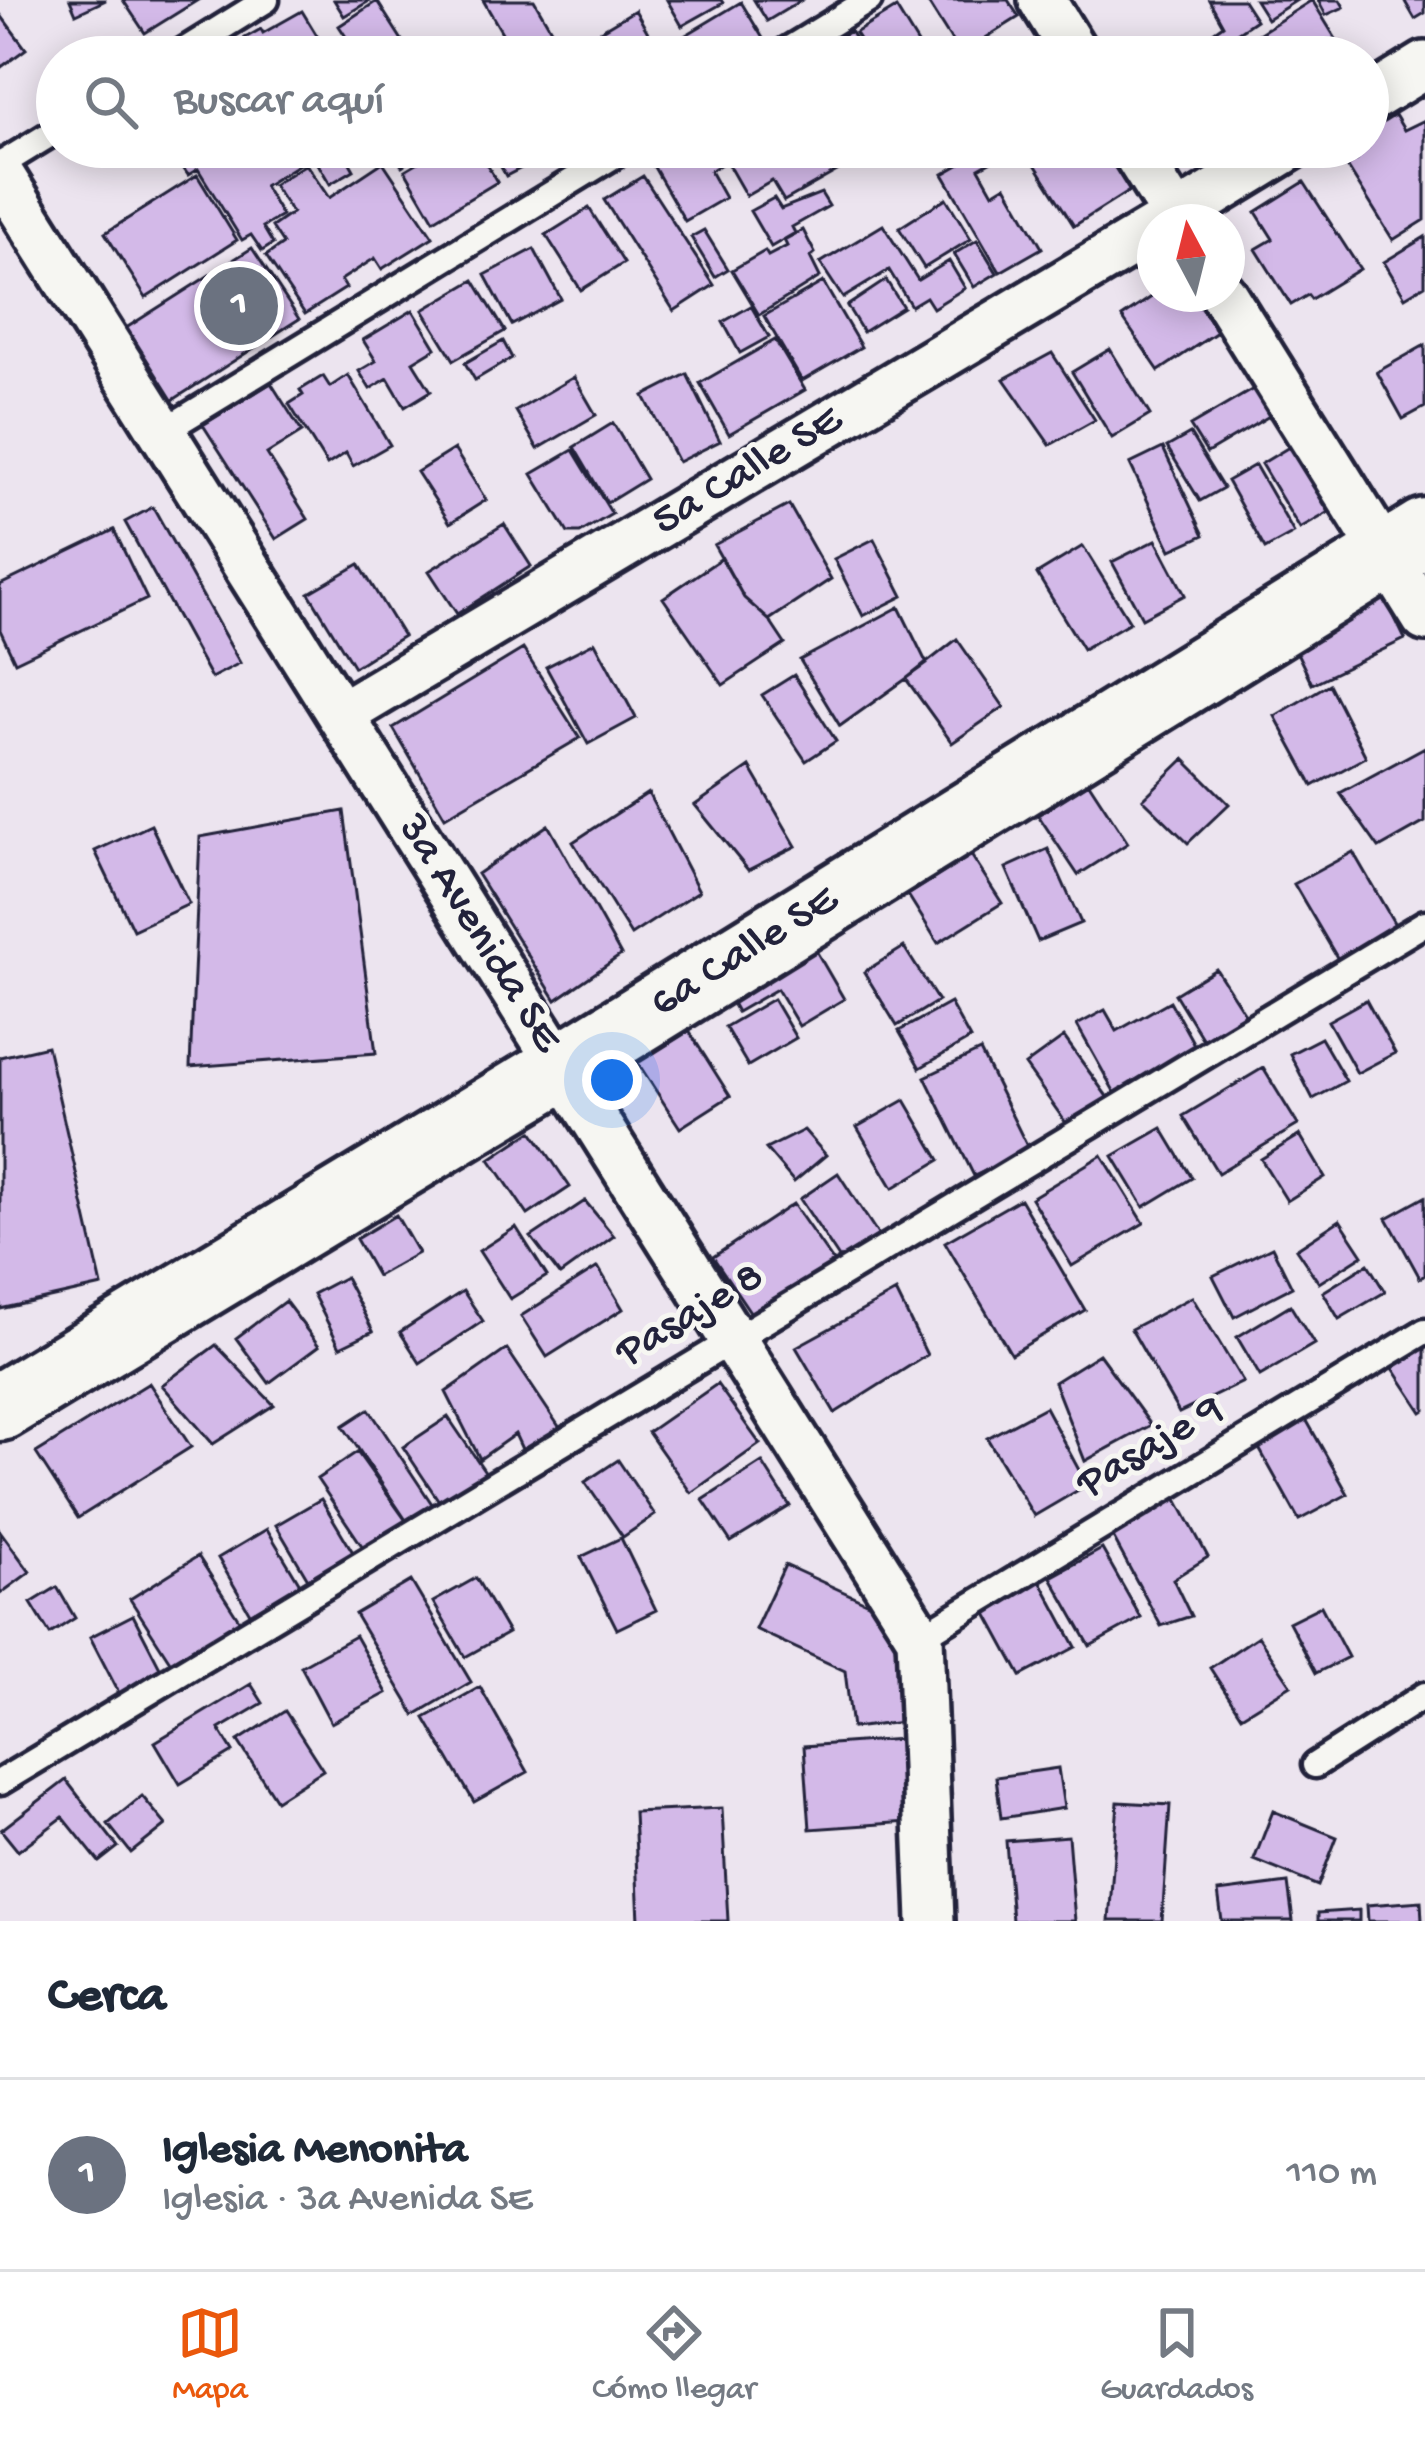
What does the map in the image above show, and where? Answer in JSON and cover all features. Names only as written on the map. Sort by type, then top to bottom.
[{"type":"street","points":[[1042,0],[1064,36]]},
{"type":"street","points":[[1389,87],[1425,65]]},
{"type":"street","points":[[1142,168],[1160,204]]},
{"type":"street","name":"5a Calle SE","points":[[1198,204],[1256,168]]},
{"type":"street","name":"3a Avenida SE","points":[[0,174],[920,1637],[931,1921]]},
{"type":"street","name":"5a Calle SE","points":[[340,715],[1137,241]]},
{"type":"street","points":[[1236,312],[1404,544],[1425,618]]},
{"type":"street","name":"6a Calle SE","points":[[0,1407],[562,1067],[1404,544]]},
{"type":"lane","points":[[208,36],[266,0]]},
{"type":"lane","points":[[810,36],[869,0]]},
{"type":"lane","points":[[0,165],[36,143]]},
{"type":"lane","points":[[162,432],[594,168]]},
{"type":"lane","name":"Pasaje 8","points":[[0,1782],[1425,923]]},
{"type":"lane","name":"Pasaje 9","points":[[920,1637],[1425,1331]]},
{"type":"lane","points":[[1315,1765],[1425,1695]]},
{"type":"building","points":[[70,0],[106,0],[76,14]]},
{"type":"building","points":[[123,0],[198,0],[145,33]]},
{"type":"building","points":[[334,0],[371,0],[344,16]]},
{"type":"building","points":[[483,0],[534,0],[555,36],[504,36]]},
{"type":"building","points":[[667,0],[721,0],[723,3],[682,26]]},
{"type":"building","points":[[754,0],[802,0],[767,21]]},
{"type":"building","points":[[926,0],[1008,0],[1019,17],[989,36],[949,36]]},
{"type":"building","points":[[1209,0],[1243,0],[1256,20],[1232,36],[1207,36],[1223,25]]},
{"type":"building","points":[[1255,0],[1297,0],[1267,19]]},
{"type":"building","points":[[1312,0],[1334,36],[1255,36]]},
{"type":"building","points":[[1318,0],[1340,0],[1344,7],[1326,15]]},
{"type":"building","points":[[1404,0],[1425,0],[1425,13],[1415,19]]},
{"type":"building","points":[[377,1],[399,36],[346,36],[339,26]]},
{"type":"building","points":[[741,2],[762,36],[684,36]]},
{"type":"building","points":[[896,8],[913,36],[857,36]]},
{"type":"building","points":[[635,10],[650,36],[603,36],[600,31]]},
{"type":"building","points":[[302,11],[317,36],[249,36],[261,29],[263,33]]},
{"type":"building","points":[[0,14],[26,49],[0,68]]},
{"type":"building","points":[[1395,115],[1404,130],[1425,120],[1425,220],[1393,240],[1348,168],[1389,168],[1389,119]]},
{"type":"building","points":[[183,168],[293,168],[264,186],[282,216],[263,227],[273,244],[262,251],[251,235],[242,240],[198,169],[188,175]]},
{"type":"building","points":[[300,168],[309,168],[329,198],[374,168],[387,168],[433,237],[382,269],[375,258],[341,280],[346,288],[305,314],[266,256],[283,244],[272,227],[292,213],[273,185]]},
{"type":"building","points":[[320,168],[353,168],[354,170],[330,184]]},
{"type":"building","points":[[489,168],[497,182],[434,220],[405,170]]},
{"type":"building","points":[[654,168],[715,168],[710,171],[725,198],[685,221]]},
{"type":"building","points":[[730,168],[842,168],[784,201],[772,181],[746,196]]},
{"type":"building","points":[[953,168],[979,168],[993,193],[1006,185],[1042,248],[1000,272],[943,174]]},
{"type":"building","points":[[1037,168],[1122,168],[1134,188],[1074,226]]},
{"type":"building","points":[[197,175],[237,240],[146,298],[105,233]]},
{"type":"building","points":[[643,176],[714,285],[674,311],[604,200]]},
{"type":"building","points":[[1304,182],[1360,269],[1311,299],[1308,295],[1291,305],[1256,249],[1273,239],[1256,212]]},
{"type":"building","points":[[821,193],[829,206],[792,227],[795,233],[771,247],[750,211],[774,198],[781,209]]},
{"type":"building","points":[[946,198],[971,239],[924,268],[899,228]]},
{"type":"building","points":[[589,208],[624,263],[581,290],[546,235]]},
{"type":"building","points":[[883,225],[918,280],[949,261],[965,288],[933,308],[926,297],[911,306],[889,270],[843,298],[820,263]]},
{"type":"building","points":[[704,230],[728,269],[715,277],[691,237]]},
{"type":"building","points":[[803,230],[820,277],[759,315],[732,270],[765,251],[768,256],[787,246],[784,240]]},
{"type":"building","points":[[1425,237],[1425,285],[1405,297],[1384,262]]},
{"type":"building","points":[[977,240],[997,273],[974,287],[954,254]]},
{"type":"building","points":[[252,248],[299,319],[170,402],[123,330]]},
{"type":"building","points":[[534,249],[561,299],[512,325],[485,275]]},
{"type":"building","points":[[474,280],[505,331],[454,360],[423,310]]},
{"type":"building","points":[[886,280],[903,307],[863,332],[847,306]]},
{"type":"building","points":[[823,282],[861,347],[802,381],[764,316]]},
{"type":"building","points":[[751,306],[769,337],[740,353],[723,322]]},
{"type":"building","points":[[1137,307],[1137,312],[1204,312],[1217,332],[1159,371],[1122,317]]},
{"type":"building","points":[[413,310],[436,348],[413,362],[431,391],[405,407],[388,378],[370,389],[359,371],[376,361],[363,340]]},
{"type":"building","points":[[775,340],[805,390],[729,434],[700,383]]},
{"type":"building","points":[[503,341],[512,358],[475,380],[465,363]]},
{"type":"building","points":[[1425,345],[1425,407],[1403,419],[1377,372]]},
{"type":"building","points":[[1110,349],[1150,415],[1112,438],[1072,372]]},
{"type":"building","points":[[1052,353],[1095,420],[1050,445],[1004,379]]},
{"type":"building","points":[[687,374],[720,441],[678,462],[644,396]]},
{"type":"building","points":[[348,375],[390,445],[353,466],[346,453],[327,465],[289,404],[303,395],[300,390],[323,376],[330,387]]},
{"type":"building","points":[[574,377],[596,415],[538,449],[516,411]]},
{"type":"building","points":[[271,383],[302,432],[267,454],[308,519],[276,539],[203,425]]},
{"type":"building","points":[[1255,388],[1271,415],[1207,453],[1190,426]]},
{"type":"building","points":[[613,423],[646,479],[607,503],[574,447]]},
{"type":"building","points":[[1190,434],[1223,488],[1200,501],[1167,447]]},
{"type":"building","points":[[1294,444],[1333,510],[1300,529],[1261,464]]},
{"type":"building","points":[[1163,448],[1204,535],[1171,550],[1130,464]]},
{"type":"building","points":[[454,449],[486,500],[450,523],[417,472]]},
{"type":"building","points":[[573,450],[612,514],[580,533],[568,533],[532,474]]},
{"type":"building","points":[[1255,465],[1294,533],[1265,549],[1227,481]]},
{"type":"building","points":[[789,505],[831,579],[769,620],[744,598],[714,545]]},
{"type":"building","points":[[153,507],[240,663],[211,678],[125,522]]},
{"type":"building","points":[[504,524],[531,566],[457,614],[429,571]]},
{"type":"building","points":[[114,530],[147,599],[15,662],[0,630],[0,585]]},
{"type":"building","points":[[874,539],[903,596],[863,616],[834,559]]},
{"type":"building","points":[[1156,540],[1185,595],[1142,618],[1112,562]]},
{"type":"building","points":[[1083,546],[1130,622],[1083,649],[1037,574]]},
{"type":"building","points":[[722,558],[744,598],[769,620],[785,644],[723,685],[663,598]]},
{"type":"building","points":[[359,564],[403,636],[354,667],[309,593]]},
{"type":"building","points":[[1382,591],[1405,639],[1312,684],[1289,636]]},
{"type":"building","points":[[899,607],[927,664],[840,726],[800,660]]},
{"type":"building","points":[[957,639],[1004,707],[952,743],[906,679]]},
{"type":"building","points":[[595,642],[636,718],[588,744],[546,667]]},
{"type":"building","points":[[523,649],[580,738],[445,817],[393,728]]},
{"type":"building","points":[[794,675],[836,741],[806,761],[762,695]]},
{"type":"building","points":[[1329,684],[1366,757],[1313,786],[1275,716]]},
{"type":"building","points":[[1425,747],[1425,822],[1379,848],[1340,793]]},
{"type":"building","points":[[1184,759],[1229,804],[1188,843],[1143,799]]},
{"type":"building","points":[[750,767],[796,846],[748,870],[695,805]]},
{"type":"building","points":[[1089,783],[1128,843],[1078,875],[1038,815]]},
{"type":"building","points":[[648,793],[699,891],[631,935],[573,842]]},
{"type":"building","points":[[344,811],[376,1053],[190,1067],[200,837]]},
{"type":"building","points":[[151,825],[189,904],[133,930],[95,851]]},
{"type":"building","points":[[548,825],[621,955],[556,1000],[477,874]]},
{"type":"building","points":[[1048,849],[1081,923],[1038,941],[1006,868]]},
{"type":"building","points":[[1353,852],[1397,928],[1339,961],[1294,884]]},
{"type":"building","points":[[971,855],[1002,903],[938,943],[908,895]]},
{"type":"building","points":[[808,937],[844,999],[799,1026],[777,989],[737,1012],[723,987]]},
{"type":"building","points":[[904,947],[938,1001],[897,1026],[864,972]]},
{"type":"building","points":[[1216,969],[1247,1017],[1205,1043],[1175,994]]},
{"type":"building","points":[[773,999],[796,1038],[748,1066],[725,1027]]},
{"type":"building","points":[[1366,1000],[1395,1053],[1357,1073],[1328,1021]]},
{"type":"building","points":[[1170,1001],[1196,1048],[1115,1093],[1077,1025],[1105,1010],[1117,1031]]},
{"type":"building","points":[[950,1003],[970,1039],[920,1068],[899,1031]]},
{"type":"building","points":[[689,1031],[730,1096],[680,1128],[638,1063]]},
{"type":"building","points":[[1064,1037],[1111,1102],[1071,1130],[1025,1065]]},
{"type":"building","points":[[1321,1038],[1346,1081],[1313,1099],[1290,1054]]},
{"type":"building","points":[[47,1046],[102,1286],[0,1309],[0,1057]]},
{"type":"building","points":[[980,1051],[1029,1150],[974,1176],[925,1077]]},
{"type":"building","points":[[1263,1068],[1298,1125],[1218,1173],[1183,1116]]},
{"type":"building","points":[[905,1100],[940,1160],[893,1188],[857,1127]]},
{"type":"building","points":[[1162,1128],[1192,1178],[1144,1207],[1113,1156]]},
{"type":"building","points":[[804,1130],[826,1155],[794,1182],[766,1149]]},
{"type":"building","points":[[532,1131],[570,1187],[528,1215],[490,1159]]},
{"type":"building","points":[[1300,1135],[1325,1177],[1287,1201],[1261,1159]]},
{"type":"building","points":[[1102,1155],[1144,1223],[1072,1266],[1031,1198]]},
{"type":"building","points":[[838,1173],[881,1239],[843,1264],[800,1199]]},
{"type":"building","points":[[1425,1197],[1425,1275],[1420,1278],[1387,1218]]},
{"type":"building","points":[[1020,1199],[1085,1310],[1011,1354],[945,1242]]},
{"type":"building","points":[[585,1201],[614,1236],[560,1275],[531,1237]]},
{"type":"building","points":[[793,1204],[839,1270],[759,1325],[713,1257]]},
{"type":"building","points":[[396,1215],[418,1253],[377,1276],[356,1239]]},
{"type":"building","points":[[1340,1220],[1363,1255],[1319,1283],[1296,1249]]},
{"type":"building","points":[[516,1227],[547,1276],[510,1299],[479,1251]]},
{"type":"building","points":[[1272,1247],[1292,1287],[1234,1317],[1213,1276]]},
{"type":"building","points":[[1368,1264],[1385,1292],[1339,1319],[1323,1292]]},
{"type":"building","points":[[598,1267],[623,1309],[547,1357],[521,1316]]},
{"type":"building","points":[[345,1277],[373,1331],[340,1347],[313,1294]]},
{"type":"building","points":[[463,1291],[483,1321],[420,1363],[400,1332]]},
{"type":"building","points":[[896,1292],[927,1355],[835,1413],[796,1347]]},
{"type":"building","points":[[1192,1297],[1243,1382],[1179,1413],[1131,1329]]},
{"type":"building","points":[[285,1301],[319,1346],[269,1383],[236,1338]]},
{"type":"building","points":[[1290,1305],[1314,1344],[1260,1376],[1237,1337]]},
{"type":"building","points":[[1425,1339],[1425,1410],[1422,1412],[1389,1362]]},
{"type":"building","points":[[216,1345],[274,1405],[213,1444],[162,1385]]},
{"type":"building","points":[[507,1349],[566,1437],[527,1460],[515,1434],[480,1459],[446,1392]]},
{"type":"building","points":[[1099,1354],[1151,1425],[1085,1461],[1054,1382]]},
{"type":"building","points":[[149,1383],[191,1447],[78,1518],[36,1453]]},
{"type":"building","points":[[717,1384],[760,1444],[691,1493],[648,1432]]},
{"type":"building","points":[[1045,1407],[1087,1485],[1034,1516],[987,1438]]},
{"type":"building","points":[[369,1409],[440,1516],[414,1532],[343,1426]]},
{"type":"building","points":[[1303,1414],[1348,1494],[1299,1520],[1255,1441]]},
{"type":"building","points":[[448,1417],[486,1473],[441,1504],[403,1447]]},
{"type":"building","points":[[357,1452],[414,1532],[373,1562],[317,1479]]},
{"type":"building","points":[[618,1460],[655,1515],[623,1537],[585,1482]]},
{"type":"building","points":[[762,1462],[790,1506],[731,1542],[703,1500]]},
{"type":"building","points":[[1173,1492],[1208,1557],[1173,1579],[1191,1616],[1161,1626],[1109,1530]]},
{"type":"building","points":[[321,1499],[360,1564],[315,1591],[276,1525]]},
{"type":"building","points":[[267,1529],[304,1591],[254,1620],[218,1558]]},
{"type":"building","points":[[0,1531],[30,1572],[0,1594]]},
{"type":"building","points":[[621,1538],[656,1610],[617,1629],[581,1557]]},
{"type":"building","points":[[1102,1549],[1141,1618],[1090,1646],[1051,1577]]},
{"type":"building","points":[[198,1556],[245,1629],[177,1672],[130,1599]]},
{"type":"building","points":[[785,1565],[892,1614],[903,1722],[852,1728],[845,1671],[755,1629]]},
{"type":"building","points":[[476,1578],[508,1633],[465,1657],[433,1602]]},
{"type":"building","points":[[1039,1578],[1076,1647],[1021,1676],[984,1608]]},
{"type":"building","points":[[411,1581],[471,1682],[415,1715],[355,1614]]},
{"type":"building","points":[[57,1587],[75,1618],[50,1634],[31,1603]]},
{"type":"building","points":[[1321,1606],[1348,1657],[1316,1673],[1289,1622]]},
{"type":"building","points":[[133,1615],[163,1673],[120,1695],[90,1637]]},
{"type":"building","points":[[355,1636],[387,1693],[331,1723],[301,1666]]},
{"type":"building","points":[[1258,1636],[1291,1685],[1241,1716],[1210,1668]]},
{"type":"building","points":[[251,1684],[263,1703],[219,1729],[233,1752],[180,1784],[155,1742]]},
{"type":"building","points":[[480,1687],[528,1772],[474,1802],[425,1718]]},
{"type":"building","points":[[285,1711],[323,1770],[276,1800],[238,1741]]},
{"type":"building","points":[[901,1739],[908,1822],[810,1829],[804,1746]]},
{"type":"building","points":[[1058,1768],[1064,1808],[1001,1818],[996,1777]]},
{"type":"building","points":[[66,1780],[118,1847],[99,1862],[63,1817],[18,1851],[1,1830]]},
{"type":"building","points":[[142,1796],[166,1825],[131,1853],[108,1824]]},
{"type":"building","points":[[1118,1802],[1170,1805],[1162,1921],[1109,1921]]},
{"type":"building","points":[[722,1808],[728,1921],[639,1921],[634,1812]]},
{"type":"building","points":[[1273,1811],[1337,1837],[1318,1886],[1254,1860]]},
{"type":"building","points":[[1068,1836],[1075,1921],[1012,1921],[1006,1841]]},
{"type":"building","points":[[1288,1883],[1293,1921],[1222,1921],[1218,1892]]},
{"type":"building","points":[[1421,1901],[1422,1921],[1368,1921],[1367,1905]]},
{"type":"building","points":[[1359,1910],[1359,1921],[1318,1921],[1318,1913]]},
{"type":"place","name":"Iglesia Menonita","points":[[239,306]]}]
